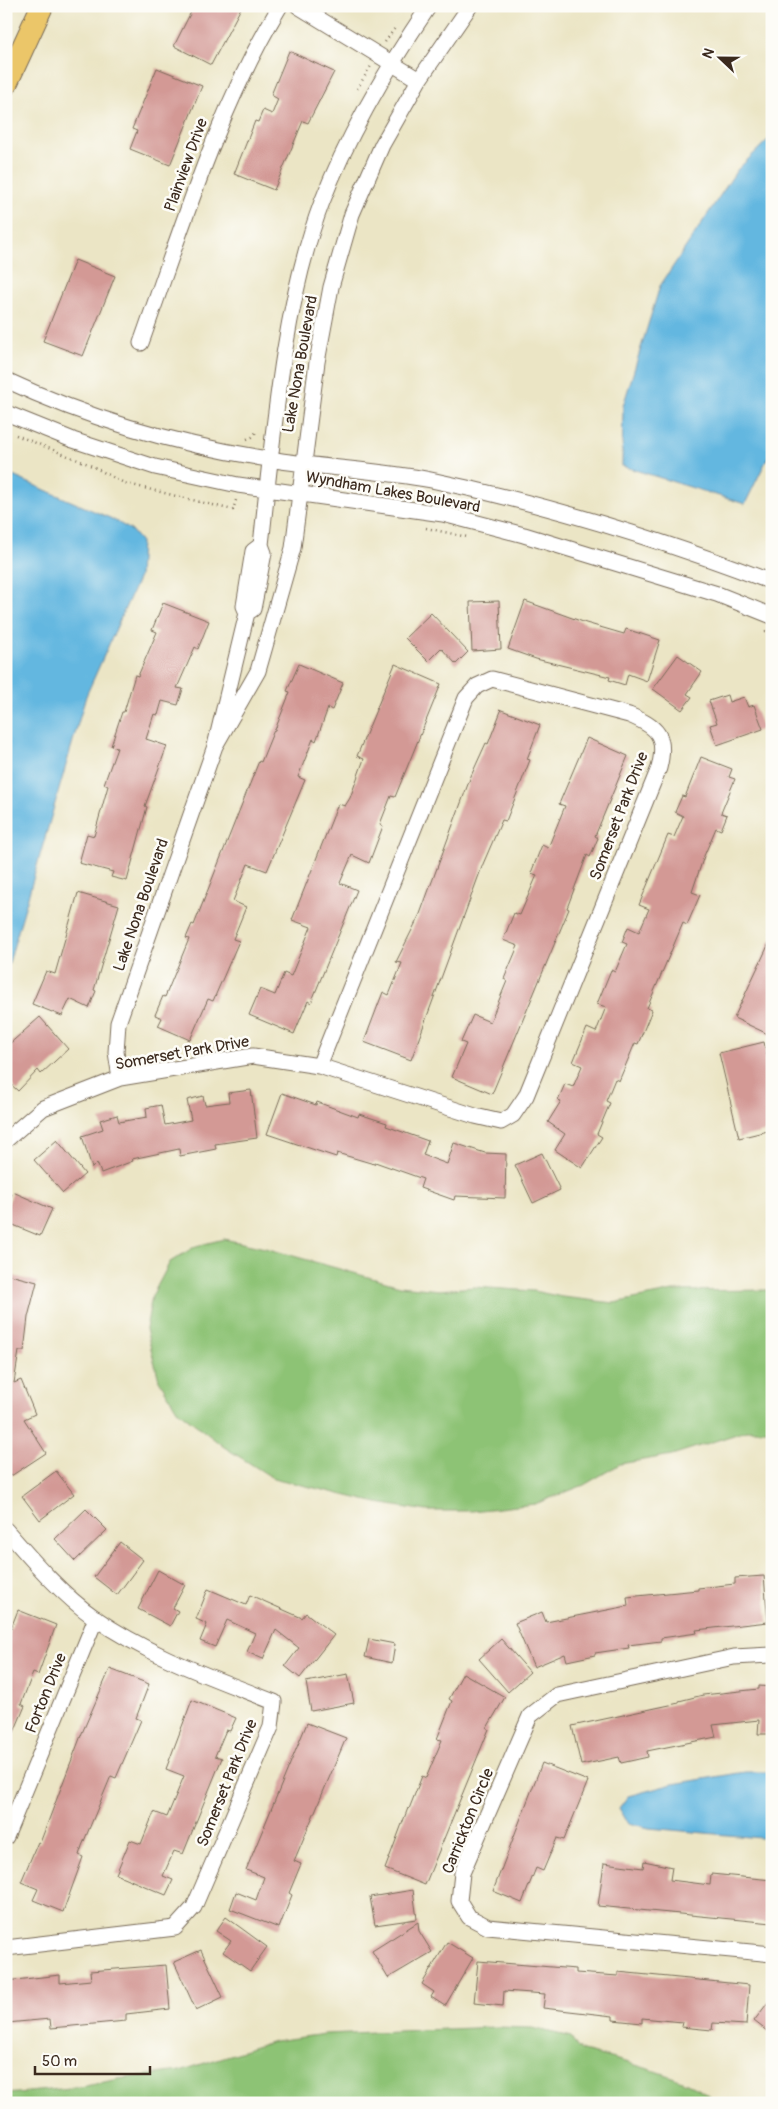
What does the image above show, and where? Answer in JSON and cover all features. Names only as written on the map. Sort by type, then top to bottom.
[{"type":"highway","points":[[6,84],[42,6]]},
{"type":"street","name":"Plainview Drive","points":[[141,343],[211,142],[244,73],[280,6]]},
{"type":"street","points":[[298,6],[419,80]]},
{"type":"street","name":"Lake Nona Boulevard","points":[[120,1078],[116,1052],[118,1023],[215,746],[246,613],[244,606],[251,594],[253,551],[260,545],[285,357],[300,280],[322,203],[354,131],[391,63],[429,6]]},
{"type":"street","name":"Lake Nona Boulevard","points":[[215,746],[258,670],[293,548],[298,493],[316,362],[331,287],[352,214],[382,145],[419,80],[470,6]]},
{"type":"street","name":"Wyndham Lakes Boulevard","points":[[6,380],[115,424],[203,447],[302,464],[430,480],[513,499],[648,539],[772,582]]},
{"type":"street","name":"Wyndham Lakes Boulevard","points":[[6,413],[73,440],[155,467],[267,489],[443,514],[524,534],[717,594],[772,616]]},
{"type":"street","points":[[251,594],[278,600]]},
{"type":"street","name":"Somerset Park Drive","points":[[6,1140],[43,1108],[120,1078],[253,1056],[319,1066],[475,1116],[501,1122],[513,1114],[526,1096],[659,768],[663,751],[660,736],[650,724],[629,715],[492,679],[477,686],[466,698],[319,1066]]},
{"type":"street","name":"Somerset Park Drive","points":[[6,1530],[64,1592],[96,1618],[162,1657],[274,1702],[271,1727],[194,1907],[175,1928],[6,1948]]},
{"type":"street","name":"Forton Drive","points":[[6,1836],[96,1618]]},
{"type":"street","name":"Carrickton Circle","points":[[772,1655],[734,1657],[557,1695],[530,1716],[462,1873],[458,1900],[469,1917],[488,1927],[772,1954]]},
{"type":"path","points":[[9,432],[88,464],[124,483],[233,510],[236,503]]},
{"type":"path","points":[[424,528],[471,538]]},
{"type":"path","points":[[763,630],[772,634]]},
{"type":"green space","points":[[224,1239],[265,1248],[400,1286],[439,1290],[474,1287],[534,1291],[562,1297],[614,1303],[673,1291],[772,1290],[772,1430],[749,1430],[672,1455],[620,1464],[584,1485],[535,1504],[472,1511],[427,1511],[377,1503],[273,1478],[224,1447],[177,1410],[159,1380],[146,1329],[152,1296],[170,1262],[196,1246]]},
{"type":"green space","points":[[496,2027],[532,2028],[571,2037],[577,2047],[583,2051],[634,2064],[675,2078],[708,2094],[716,2103],[6,2103],[6,2094],[81,2087],[118,2079],[180,2071],[274,2041],[325,2034]]},
{"type":"water","points":[[772,136],[772,449],[745,504],[622,466],[623,406],[660,286],[737,170]]},
{"type":"water","points":[[6,473],[110,518],[131,530],[141,542],[139,577],[86,696],[6,973]]},
{"type":"water","points":[[745,1772],[772,1772],[772,1839],[649,1828],[628,1823],[619,1808],[628,1796],[673,1784]]},
{"type":"building","points":[[194,6],[242,6],[211,65],[174,46]]},
{"type":"building","points":[[289,51],[334,72],[308,123],[303,121],[274,190],[234,174],[255,121],[258,122],[263,110],[272,114],[278,99],[271,95]]},
{"type":"building","points":[[157,68],[202,86],[170,165],[130,149],[137,131],[132,129]]},
{"type":"building","points":[[75,260],[115,276],[83,356],[43,341]]},
{"type":"building","points":[[499,601],[501,649],[472,651],[470,602]]},
{"type":"building","points":[[525,601],[586,623],[624,634],[626,629],[660,640],[647,681],[628,674],[625,685],[609,680],[610,677],[536,659],[508,649]]},
{"type":"building","points":[[163,603],[209,621],[198,649],[195,647],[177,688],[183,689],[178,705],[162,701],[158,715],[154,714],[146,739],[167,746],[145,806],[147,807],[127,881],[111,877],[113,872],[79,863],[87,834],[94,836],[108,786],[104,784],[117,748],[111,746],[135,675],[138,676],[157,632],[152,630]]},
{"type":"building","points":[[431,613],[468,652],[456,664],[441,648],[428,661],[405,638]]},
{"type":"building","points":[[678,655],[702,672],[687,694],[692,697],[682,710],[653,689]]},
{"type":"building","points":[[299,664],[343,683],[332,710],[328,708],[316,741],[313,739],[298,777],[305,780],[267,871],[248,864],[233,901],[246,907],[233,939],[239,941],[213,1001],[208,999],[190,1040],[158,1026],[162,1018],[155,1015],[163,996],[165,997],[189,939],[186,938],[192,924],[194,925],[259,761],[261,762],[275,730],[290,692],[287,691]]},
{"type":"building","points":[[395,664],[441,684],[395,797],[391,796],[380,824],[383,826],[369,863],[352,855],[340,883],[357,890],[311,1003],[308,1001],[294,1034],[249,1015],[260,989],[275,995],[284,973],[291,976],[311,927],[292,920],[338,804],[345,806],[350,798],[364,759],[357,756]]},
{"type":"building","points":[[727,695],[729,702],[744,697],[748,707],[754,705],[763,729],[717,745],[710,725],[717,723],[709,701]]},
{"type":"building","points":[[499,709],[540,725],[527,759],[530,760],[506,821],[502,820],[483,864],[411,1060],[364,1042],[383,992],[389,995],[402,963],[396,962],[420,914],[471,776],[486,743],[488,744],[501,711]]},
{"type":"building","points":[[587,738],[628,756],[595,836],[598,838],[590,857],[587,855],[567,908],[569,909],[492,1094],[452,1077],[466,1044],[461,1042],[473,1015],[490,1022],[507,981],[504,979],[518,946],[503,940],[514,913],[520,915],[537,875],[531,873],[542,845],[548,848],[565,806],[559,804]]},
{"type":"building","points":[[701,757],[732,769],[729,777],[735,779],[721,813],[727,815],[721,830],[716,828],[704,856],[692,892],[700,895],[687,925],[683,923],[647,1008],[652,1010],[638,1044],[635,1043],[619,1081],[615,1079],[606,1101],[610,1103],[597,1134],[602,1137],[582,1168],[555,1150],[565,1134],[548,1122],[561,1101],[558,1100],[565,1084],[573,1087],[582,1066],[573,1062],[587,1028],[596,1032],[606,1007],[597,1004],[611,970],[615,972],[627,944],[622,942],[628,927],[639,932],[649,909],[639,905],[668,835],[674,837],[683,816],[675,812],[682,796],[685,797]]},
{"type":"building","points":[[78,893],[119,905],[94,990],[96,991],[89,1008],[70,999],[62,1016],[32,1004],[46,971],[55,974]]},
{"type":"building","points":[[772,937],[772,1036],[734,1018]]},
{"type":"building","points":[[40,1017],[68,1049],[41,1074],[38,1070],[18,1091],[6,1080],[6,1047]]},
{"type":"building","points":[[764,1042],[772,1076],[772,1130],[739,1138],[719,1053]]},
{"type":"building","points":[[251,1090],[257,1138],[215,1144],[216,1149],[180,1156],[179,1149],[132,1159],[133,1161],[101,1173],[97,1163],[92,1168],[82,1136],[103,1129],[100,1120],[117,1115],[119,1122],[147,1117],[146,1108],[161,1105],[165,1125],[191,1120],[187,1100],[203,1096],[205,1105],[229,1102],[228,1093]]},
{"type":"building","points":[[282,1093],[316,1105],[317,1102],[358,1117],[359,1114],[387,1123],[386,1126],[428,1141],[423,1155],[447,1164],[454,1143],[485,1153],[506,1154],[505,1198],[455,1196],[454,1200],[420,1188],[423,1179],[375,1162],[374,1164],[337,1153],[336,1157],[267,1134]]},
{"type":"building","points":[[57,1140],[85,1174],[63,1193],[34,1160]]},
{"type":"building","points":[[542,1153],[560,1190],[533,1203],[515,1165]]},
{"type":"building","points":[[13,1192],[52,1209],[40,1236],[6,1222],[6,1208]]},
{"type":"building","points":[[6,1274],[37,1282],[28,1317],[24,1351],[19,1351],[14,1383],[21,1380],[35,1414],[24,1419],[46,1453],[11,1476],[6,1468],[6,1386],[9,1385],[6,1385]]},
{"type":"building","points":[[56,1471],[74,1494],[40,1520],[22,1496]]},
{"type":"building","points":[[86,1509],[107,1530],[75,1561],[55,1539]]},
{"type":"building","points":[[120,1542],[143,1560],[117,1595],[94,1577]]},
{"type":"building","points":[[158,1570],[185,1585],[173,1608],[178,1611],[170,1626],[138,1609]]},
{"type":"building","points":[[764,1576],[768,1622],[696,1630],[697,1633],[661,1638],[661,1641],[628,1645],[629,1648],[595,1653],[595,1655],[567,1661],[565,1654],[534,1667],[515,1623],[542,1612],[546,1622],[628,1606],[627,1597],[698,1590],[698,1588],[735,1584],[735,1578]]},
{"type":"building","points":[[208,1589],[246,1605],[250,1595],[302,1618],[306,1613],[334,1635],[300,1678],[285,1666],[299,1648],[276,1630],[263,1659],[247,1652],[255,1633],[227,1620],[215,1647],[200,1641],[207,1624],[196,1619]]},
{"type":"building","points":[[18,1610],[56,1625],[38,1675],[33,1673],[21,1704],[25,1706],[6,1751],[6,1641]]},
{"type":"building","points":[[369,1639],[395,1644],[392,1663],[365,1657]]},
{"type":"building","points":[[501,1639],[530,1672],[508,1692],[479,1659]]},
{"type":"building","points":[[110,1669],[149,1684],[136,1718],[141,1720],[116,1778],[111,1776],[82,1846],[79,1855],[83,1857],[63,1912],[33,1900],[38,1889],[21,1882],[38,1842],[40,1843],[82,1733]]},
{"type":"building","points":[[463,1673],[505,1697],[487,1728],[489,1729],[425,1885],[385,1869],[422,1776],[426,1778],[442,1740],[437,1739],[452,1701],[449,1699]]},
{"type":"building","points":[[348,1674],[354,1703],[311,1711],[306,1682]]},
{"type":"building","points":[[759,1686],[772,1687],[772,1734],[758,1734],[759,1720],[713,1725],[716,1737],[647,1751],[648,1757],[621,1763],[619,1757],[581,1765],[572,1726],[679,1703],[679,1701],[703,1695],[759,1689]]},
{"type":"building","points":[[192,1700],[236,1718],[230,1731],[226,1730],[215,1756],[222,1758],[183,1854],[174,1851],[163,1876],[173,1880],[166,1895],[116,1874],[130,1840],[141,1844],[154,1812],[167,1817],[184,1776],[166,1769]]},
{"type":"building","points":[[307,1723],[346,1738],[294,1861],[301,1864],[289,1893],[292,1895],[279,1928],[230,1909],[236,1892],[256,1900],[264,1877],[246,1870]]},
{"type":"building","points":[[542,1763],[588,1781],[564,1840],[557,1838],[543,1871],[536,1868],[522,1903],[493,1891]]},
{"type":"building","points":[[644,1861],[672,1867],[670,1880],[710,1885],[711,1874],[772,1880],[772,1923],[598,1906],[604,1863],[643,1868]]},
{"type":"building","points":[[413,1890],[417,1919],[375,1925],[370,1897]]},
{"type":"building","points":[[226,1917],[267,1947],[250,1971],[223,1952],[231,1941],[216,1931]]},
{"type":"building","points":[[418,1922],[419,1931],[432,1952],[388,1978],[372,1951]]},
{"type":"building","points":[[447,1942],[473,1958],[445,2006],[431,1997],[434,1992],[422,1984]]},
{"type":"building","points":[[201,1950],[223,1997],[196,2010],[174,1962]]},
{"type":"building","points":[[478,1961],[576,1969],[576,1973],[618,1976],[618,1972],[749,1985],[746,2025],[713,2023],[712,2030],[681,2027],[682,2022],[642,2018],[642,2023],[613,2020],[613,2016],[543,2008],[545,1994],[504,1991],[503,2006],[474,2003]]},
{"type":"building","points":[[166,1965],[170,2009],[126,2014],[126,2021],[51,2028],[50,2019],[7,2023],[6,1981],[60,1975],[60,1983],[91,1980],[90,1971]]},
{"type":"building","points":[[772,1997],[772,2035],[754,2021]]}]
